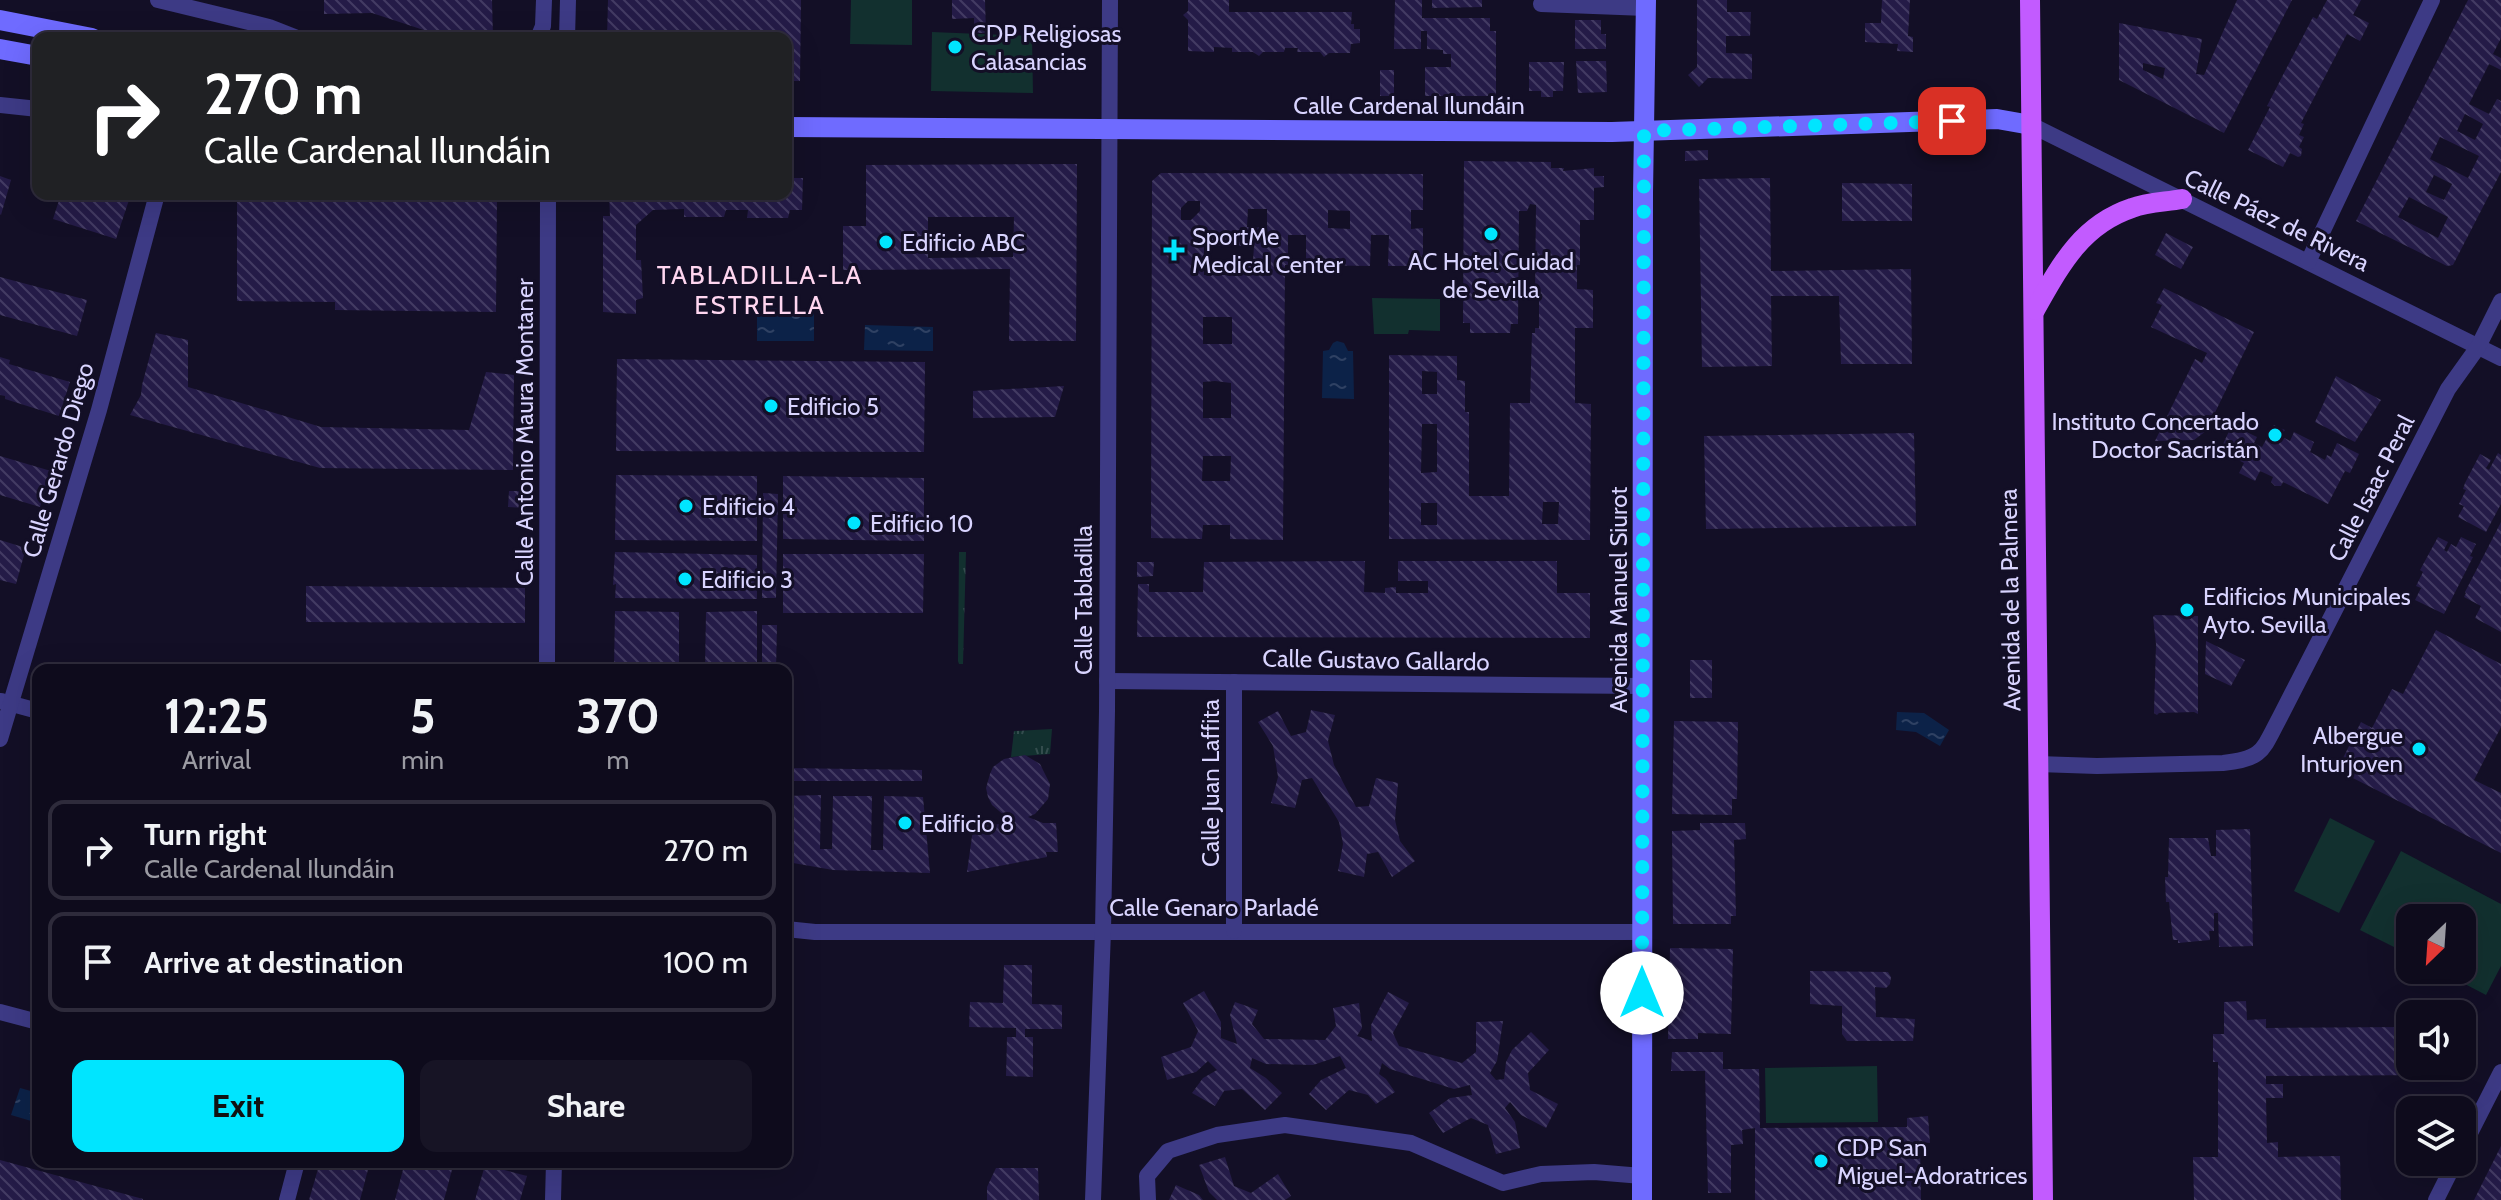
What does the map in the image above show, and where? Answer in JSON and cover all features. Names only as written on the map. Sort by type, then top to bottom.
[{"type":"main road","name":"Avenida de la Palmera","points":[[2030,0],[2043,1200]]},
{"type":"main road","name":"Avenida Manuel Siurot","points":[[1642,1200],[1646,4]]},
{"type":"main road","points":[[2,21],[60,32]]},
{"type":"main road","points":[[0,49],[32,55]]},
{"type":"main road","name":"Calle Cardenal Ilundáin","points":[[792,127],[1644,131],[1997,119],[2031,125]]},
{"type":"main road","points":[[2033,313],[2062,261],[2090,230],[2133,207],[2182,199]]},
{"type":"street","points":[[158,0],[282,32]]},
{"type":"street","points":[[540,32],[544,0]]},
{"type":"street","points":[[567,32],[568,0]]},
{"type":"street","name":"Calle Tabladilla","points":[[1093,1200],[1103,931],[1107,681],[1110,0]]},
{"type":"street","points":[[2308,262],[2432,0]]},
{"type":"street","points":[[1541,4],[1646,4]]},
{"type":"street","points":[[0,105],[32,108]]},
{"type":"street","name":"Calle Páez de Rivera","points":[[2031,125],[2501,358]]},
{"type":"street","name":"Calle Gerardo Diego","points":[[0,739],[5,702],[99,410],[155,200]]},
{"type":"street","name":"Calle Antonio Maura Montaner","points":[[547,664],[548,200]]},
{"type":"street","name":"Calle Isaac Peral","points":[[2038,764],[2223,763],[2258,755],[2448,389],[2478,347],[2501,301]]},
{"type":"street","name":"Calle Gustavo Gallardo","points":[[1107,681],[1644,686]]},
{"type":"street","name":"Calle Juan Laffita","points":[[1234,682],[1234,931]]},
{"type":"street","points":[[5,702],[32,709]]},
{"type":"street","name":"Calle Genaro Parladé","points":[[792,930],[1642,932]]},
{"type":"street","points":[[0,1012],[32,1020]]},
{"type":"street","points":[[2476,1123],[2499,1080]]},
{"type":"street","points":[[1148,1200],[1147,1176],[1168,1151],[1217,1135],[1285,1125],[1411,1143],[1503,1183],[1541,1174],[1594,1172],[1642,1176]]},
{"type":"street","points":[[287,1200],[295,1168]]},
{"type":"street","points":[[553,1200],[554,1168]]},
{"type":"street","points":[[2436,1200],[2448,1176]]},
{"type":"green space","points":[[851,0],[912,0],[912,45],[850,44]]},
{"type":"green space","points":[[932,32],[1032,36],[1033,93],[931,91]]},
{"type":"green space","points":[[1372,298],[1440,299],[1440,331],[1409,330],[1408,334],[1374,334]]},
{"type":"green space","points":[[959,552],[966,552],[963,664],[958,661]]},
{"type":"green space","points":[[1052,729],[1050,754],[1011,757],[1014,731]]},
{"type":"green space","points":[[2330,818],[2375,841],[2339,913],[2294,891]]},
{"type":"green space","points":[[2401,851],[2501,904],[2501,966],[2486,995],[2465,984],[2476,984],[2476,904],[2396,904],[2396,948],[2360,930]]},
{"type":"green space","points":[[1877,1066],[1878,1122],[1766,1123],[1765,1068]]},
{"type":"water","points":[[757,308],[814,310],[814,341],[757,341]]},
{"type":"water","points":[[865,325],[933,327],[933,351],[864,350]]},
{"type":"water","points":[[1337,341],[1344,343],[1348,351],[1353,351],[1354,399],[1322,398],[1323,351],[1329,350]]},
{"type":"water","points":[[1897,712],[1924,713],[1949,730],[1940,746],[1916,732],[1896,730]]},
{"type":"water","points":[[20,1088],[32,1091],[32,1121],[11,1115]]},
{"type":"building","points":[[324,0],[492,0],[493,32],[430,32],[372,13],[324,14]]},
{"type":"building","points":[[608,0],[801,0],[800,81],[792,81],[792,32],[607,32]]},
{"type":"building","points":[[952,0],[985,0],[986,33],[974,33],[974,18],[952,19]]},
{"type":"building","points":[[1188,0],[1229,0],[1229,12],[1352,12],[1351,24],[1354,24],[1354,29],[1360,29],[1360,43],[1351,44],[1350,53],[1329,53],[1324,57],[1320,52],[1297,52],[1298,48],[1263,52],[1259,56],[1253,52],[1232,52],[1232,48],[1214,47],[1214,52],[1188,51],[1188,20],[1183,15],[1188,11]]},
{"type":"building","points":[[1395,0],[1422,0],[1422,18],[1490,18],[1490,31],[1496,31],[1496,96],[1425,96],[1425,67],[1451,67],[1451,54],[1427,49],[1427,31],[1421,31],[1421,49],[1394,49]]},
{"type":"building","points":[[1432,0],[1482,0],[1482,7],[1432,8]]},
{"type":"building","points":[[1697,0],[1727,0],[1727,12],[1751,12],[1750,36],[1726,36],[1726,53],[1752,54],[1752,79],[1708,78],[1699,87],[1688,75],[1697,67]]},
{"type":"building","points":[[1882,0],[1910,0],[1908,36],[1913,37],[1913,52],[1897,51],[1898,44],[1865,42],[1865,23],[1881,23]]},
{"type":"building","points":[[2237,0],[2292,0],[2224,133],[2119,80],[2119,23],[2202,39],[2196,74],[2204,75]],"holes":[[[2143,63],[2165,68],[2163,79],[2143,70]]]},
{"type":"building","points":[[2327,0],[2361,0],[2353,15],[2369,23],[2360,41],[2347,34],[2301,123],[2304,124],[2299,135],[2304,137],[2299,147],[2302,149],[2301,156],[2290,153],[2283,167],[2248,150],[2313,17],[2317,19]]},
{"type":"building","points":[[2468,0],[2501,0],[2501,38],[2493,54],[2501,58],[2501,70],[2489,64],[2469,104],[2489,114],[2497,99],[2501,101],[2501,172],[2453,265],[2447,266],[2356,221]],"holes":[[[2465,114],[2483,124],[2475,140],[2457,131]],[[2440,137],[2479,156],[2468,178],[2430,159]],[[2434,175],[2452,184],[2444,200],[2426,192]],[[2409,197],[2448,217],[2438,238],[2398,217]]]},
{"type":"building","points":[[1575,20],[1601,20],[1601,34],[1606,34],[1606,49],[1575,49]]},
{"type":"building","points":[[1576,61],[1606,61],[1607,92],[1578,93]]},
{"type":"building","points":[[1529,62],[1564,62],[1563,91],[1553,91],[1553,97],[1541,97],[1541,91],[1529,91]]},
{"type":"building","points":[[1380,70],[1394,70],[1394,96],[1380,96]]},
{"type":"building","points":[[1708,150],[1708,160],[1685,161],[1685,151]]},
{"type":"building","points":[[1464,161],[1551,162],[1551,168],[1564,168],[1563,171],[1594,168],[1594,176],[1604,176],[1604,187],[1594,188],[1594,220],[1580,220],[1580,265],[1577,265],[1577,289],[1593,290],[1593,328],[1575,328],[1575,403],[1591,404],[1590,540],[1389,539],[1389,355],[1457,356],[1457,380],[1465,381],[1465,412],[1469,412],[1469,496],[1509,496],[1510,403],[1530,403],[1532,333],[1539,328],[1539,298],[1535,297],[1536,205],[1530,204],[1527,211],[1519,211],[1518,324],[1511,324],[1510,333],[1470,333],[1470,323],[1463,323]],"holes":[[[1422,371],[1437,372],[1437,394],[1422,394]],[[1422,424],[1437,424],[1437,472],[1421,473]],[[1543,502],[1559,502],[1558,524],[1542,524]],[[1421,503],[1437,503],[1437,525],[1421,525]]]},
{"type":"building","name":"Edificio ABC","points":[[1077,164],[1076,341],[1009,341],[1010,269],[843,270],[843,226],[866,226],[866,165]],"holes":[[[928,217],[1014,217],[1013,257],[928,258]]]},
{"type":"building","points":[[1161,173],[1423,174],[1423,210],[1411,210],[1411,229],[1423,228],[1423,266],[1388,266],[1389,235],[1371,235],[1370,266],[1306,265],[1306,235],[1288,235],[1288,265],[1285,265],[1283,540],[1230,539],[1230,525],[1203,525],[1202,539],[1151,538],[1152,181]],"holes":[[[1188,201],[1200,201],[1200,211],[1191,220],[1181,220],[1181,208]],[[1248,209],[1267,209],[1267,228],[1247,227]],[[1328,210],[1350,211],[1350,229],[1328,228]],[[1204,246],[1254,246],[1253,261],[1232,260],[1231,275],[1204,275]],[[1203,317],[1232,317],[1232,344],[1203,344]],[[1203,382],[1231,383],[1231,418],[1203,418]],[[1203,456],[1231,456],[1230,481],[1202,481]]]},
{"type":"building","points":[[0,176],[11,180],[1,215],[0,214]]},
{"type":"building","points":[[792,178],[803,178],[802,210],[790,210],[788,218],[747,218],[748,210],[726,210],[724,217],[684,217],[684,209],[653,210],[636,225],[636,260],[641,260],[643,298],[636,300],[636,314],[603,312],[603,216],[610,216],[609,200],[792,200]]},
{"type":"building","points":[[1770,178],[1771,271],[1911,269],[1912,364],[1841,364],[1839,296],[1771,296],[1772,366],[1702,367],[1699,179]]},
{"type":"building","points":[[1842,183],[1912,184],[1912,221],[1842,221]]},
{"type":"building","points":[[59,200],[129,200],[116,239],[53,219]]},
{"type":"building","points":[[237,200],[497,200],[496,312],[335,310],[335,302],[237,301]]},
{"type":"building","points":[[2166,233],[2193,247],[2181,269],[2155,255]]},
{"type":"building","points":[[0,277],[87,300],[77,336],[0,315]]},
{"type":"building","points":[[2164,288],[2254,332],[2206,431],[2194,440],[2155,441],[2195,359],[2202,363],[2207,353],[2151,327],[2162,305],[2156,303]]},
{"type":"building","points":[[156,333],[188,340],[188,387],[321,427],[469,430],[486,372],[514,375],[513,470],[320,468],[130,415],[141,395]]},
{"type":"building","points":[[0,357],[10,360],[9,364],[70,382],[59,416],[0,395]]},
{"type":"building","name":"Edificio 5","points":[[617,359],[925,362],[924,452],[616,451]]},
{"type":"building","points":[[2336,376],[2381,400],[2355,442],[2315,422]]},
{"type":"building","points":[[1064,386],[1055,417],[973,418],[973,391]]},
{"type":"building","points":[[2232,425],[2257,437],[2254,443],[2262,447],[2274,425],[2285,430],[2281,436],[2290,441],[2294,432],[2314,442],[2310,452],[2325,460],[2327,455],[2331,457],[2337,443],[2359,454],[2350,473],[2345,471],[2328,504],[2283,482],[2281,486],[2275,486],[2271,482],[2273,477],[2260,471],[2255,481],[2239,473],[2244,463],[2231,456],[2234,450],[2223,444]]},
{"type":"building","points":[[1914,433],[1916,526],[1706,529],[1704,436]]},
{"type":"building","points":[[2498,453],[2501,455],[2501,504],[2486,532],[2458,517],[2464,506],[2459,504],[2466,490],[2463,489],[2465,483],[2480,454],[2491,460],[2486,468],[2489,470]]},
{"type":"building","points":[[0,456],[51,471],[40,507],[0,495]]},
{"type":"building","name":"Edificio 4","points":[[616,475],[757,476],[757,541],[615,540]]},
{"type":"building","name":"Edificio 10","points":[[783,476],[924,478],[924,541],[783,539]]},
{"type":"building","points":[[509,491],[526,491],[525,508],[508,507]]},
{"type":"building","points":[[763,493],[778,494],[776,598],[762,598]]},
{"type":"building","points":[[2501,522],[2501,632],[2475,618],[2481,606],[2464,597]]},
{"type":"building","points":[[2438,537],[2448,542],[2444,550],[2447,552],[2451,544],[2456,547],[2461,537],[2476,544],[2470,556],[2473,557],[2444,614],[2415,600],[2421,588],[2416,586],[2423,572],[2420,570]]},
{"type":"building","points":[[0,540],[26,548],[16,584],[0,580]]},
{"type":"building","name":"Edificio 3","points":[[615,552],[757,555],[757,599],[615,598]]},
{"type":"building","points":[[783,554],[924,554],[923,613],[783,613]]},
{"type":"building","points":[[1365,561],[1364,592],[1385,593],[1385,588],[1396,587],[1396,593],[1428,593],[1428,581],[1398,581],[1398,561],[1557,561],[1557,593],[1590,593],[1590,638],[1137,637],[1138,584],[1149,584],[1149,592],[1203,592],[1204,562]]},
{"type":"building","points":[[1137,562],[1154,562],[1153,576],[1137,577]]},
{"type":"building","points":[[306,586],[525,588],[525,623],[306,622]]},
{"type":"building","points":[[615,611],[679,612],[679,664],[614,664]]},
{"type":"building","points":[[757,611],[757,664],[705,664],[706,612]]},
{"type":"building","points":[[2155,615],[2198,616],[2198,714],[2154,713]]},
{"type":"building","points":[[762,625],[777,625],[776,664],[762,664]]},
{"type":"building","name":"Albergue Inturjoven","points":[[2436,630],[2501,664],[2501,727],[2474,780],[2501,793],[2501,853],[2337,770],[2361,722],[2372,728],[2392,689],[2403,694]]},
{"type":"building","points":[[2206,641],[2245,660],[2231,686],[2205,674]]},
{"type":"building","points":[[1690,660],[1712,660],[1712,698],[1690,698]]},
{"type":"building","points":[[1311,710],[1335,715],[1328,741],[1334,765],[1356,807],[1369,806],[1376,778],[1398,783],[1395,820],[1400,841],[1415,861],[1392,877],[1378,852],[1367,854],[1364,877],[1338,871],[1343,844],[1339,822],[1312,778],[1302,780],[1295,808],[1271,803],[1278,777],[1273,746],[1258,722],[1278,711],[1291,736],[1306,732]]},
{"type":"building","points":[[1674,721],[1738,722],[1737,799],[1732,799],[1732,815],[1672,814]]},
{"type":"building","points":[[1025,755],[1040,764],[1050,784],[1048,799],[1035,814],[1028,817],[1043,823],[1056,823],[1058,852],[1046,852],[1047,857],[967,872],[973,829],[978,830],[978,825],[1005,824],[1005,816],[992,805],[986,788],[993,767],[1004,759]]},
{"type":"building","points":[[792,768],[922,770],[922,781],[792,781]]},
{"type":"building","name":"Edificio 8","points":[[821,795],[820,849],[832,849],[833,796],[872,796],[871,850],[883,850],[884,796],[923,797],[930,873],[833,870],[793,863],[792,796]]},
{"type":"building","points":[[1700,823],[1745,823],[1746,839],[1734,840],[1736,916],[1731,916],[1731,924],[1673,924],[1672,831],[1700,830]]},
{"type":"building","points":[[2250,829],[2253,946],[2219,947],[2218,913],[2214,913],[2214,931],[2209,931],[2210,940],[2178,943],[2178,940],[2173,940],[2165,877],[2168,877],[2169,838],[2208,838],[2211,856],[2216,856],[2216,830]]},
{"type":"building","points":[[1670,948],[1733,949],[1731,1034],[1698,1033],[1698,1039],[1668,1039]]},
{"type":"building","points":[[1004,965],[1032,965],[1032,1004],[1062,1005],[1062,1029],[1025,1029],[1025,1037],[1033,1037],[1033,1077],[1006,1076],[1007,1037],[1016,1037],[1016,1028],[969,1027],[970,1002],[1003,1003]]},
{"type":"building","points":[[1810,971],[1888,972],[1890,984],[1886,988],[1875,987],[1876,1017],[1915,1019],[1913,1041],[1847,1041],[1842,1034],[1842,1006],[1810,1004]]},
{"type":"building","points":[[1204,991],[1221,1022],[1221,1038],[1237,1044],[1230,1015],[1235,1002],[1258,1010],[1252,1024],[1264,1039],[1325,1040],[1336,1026],[1333,1008],[1359,1003],[1362,1028],[1357,1036],[1372,1041],[1371,1025],[1388,992],[1409,1003],[1393,1033],[1399,1046],[1462,1063],[1476,1052],[1476,1022],[1503,1021],[1497,1061],[1490,1073],[1496,1080],[1504,1079],[1506,1062],[1512,1050],[1531,1032],[1549,1050],[1528,1073],[1530,1090],[1558,1104],[1546,1128],[1521,1115],[1510,1102],[1505,1108],[1515,1122],[1520,1148],[1496,1154],[1488,1125],[1471,1118],[1443,1133],[1429,1113],[1450,1098],[1472,1095],[1470,1085],[1454,1089],[1390,1069],[1382,1063],[1379,1074],[1395,1092],[1376,1104],[1368,1095],[1349,1090],[1326,1110],[1309,1094],[1321,1080],[1346,1068],[1340,1056],[1313,1065],[1266,1064],[1252,1058],[1250,1068],[1282,1093],[1265,1110],[1242,1089],[1224,1091],[1215,1106],[1192,1093],[1203,1078],[1217,1070],[1208,1061],[1196,1072],[1167,1080],[1161,1057],[1191,1047],[1198,1031],[1183,1003]]},
{"type":"building","points":[[2246,1001],[2247,1020],[2266,1019],[2266,1028],[2396,1027],[2396,1075],[2266,1076],[2266,1084],[2283,1084],[2283,1098],[2266,1098],[2267,1143],[2278,1142],[2278,1157],[2340,1156],[2341,1200],[2194,1200],[2193,1157],[2218,1157],[2218,1062],[2213,1062],[2213,1034],[2224,1034],[2224,1002]]},
{"type":"building","points":[[1672,1052],[1723,1052],[1723,1069],[1759,1069],[1760,1128],[1907,1127],[1907,1118],[1928,1116],[1930,1143],[1920,1142],[1921,1200],[1755,1200],[1755,1128],[1742,1130],[1743,1144],[1731,1145],[1731,1193],[1708,1193],[1705,1071],[1671,1071]]},
{"type":"building","points":[[2501,1146],[2501,1200],[2474,1200]]},
{"type":"building","points":[[1225,1157],[1234,1186],[1251,1193],[1278,1174],[1291,1196],[1285,1200],[1217,1200],[1209,1192],[1199,1165]]},
{"type":"building","points":[[0,1160],[143,1199],[143,1200],[0,1200]]},
{"type":"building","points":[[318,1168],[368,1168],[360,1200],[309,1200]]},
{"type":"building","points":[[403,1168],[452,1168],[444,1200],[395,1200]]},
{"type":"building","points":[[484,1168],[527,1176],[520,1200],[475,1200]]},
{"type":"building","points":[[996,1168],[1038,1168],[1039,1200],[987,1200],[987,1187]]},
{"type":"building","points":[[1176,1185],[1199,1195],[1203,1200],[1169,1200]]},
{"type":"place","name":"CDP Religiosas Calasancias","points":[[955,47]]},
{"type":"place","name":"AC Hotel Cuidad de Sevilla","points":[[1491,234]]},
{"type":"place","name":"Edificio ABC","points":[[886,242]]},
{"type":"place","name":"SportMe Medical Center","points":[[1174,250]]},
{"type":"place","name":"Edificio 5","points":[[771,406]]},
{"type":"place","name":"Instituto Concertado Doctor Sacristán","points":[[2275,435]]},
{"type":"place","name":"Edificio 4","points":[[686,506]]},
{"type":"place","name":"Edificio 10","points":[[854,523]]},
{"type":"place","name":"Edificio 3","points":[[685,579]]},
{"type":"place","name":"Edificios Municipales Ayto. Sevilla","points":[[2187,610]]},
{"type":"place","name":"Albergue Inturjoven","points":[[2419,749]]},
{"type":"place","name":"Edificio 8","points":[[905,823]]},
{"type":"place","name":"CDP San Miguel-Adoratrices","points":[[1821,1161]]},
{"type":"district","name":"TABLADILLA-LA ESTRELLA","points":[[760,290]]},
{"type":"route","points":[[1642,993],[1644,131],[1952,121]]}]
